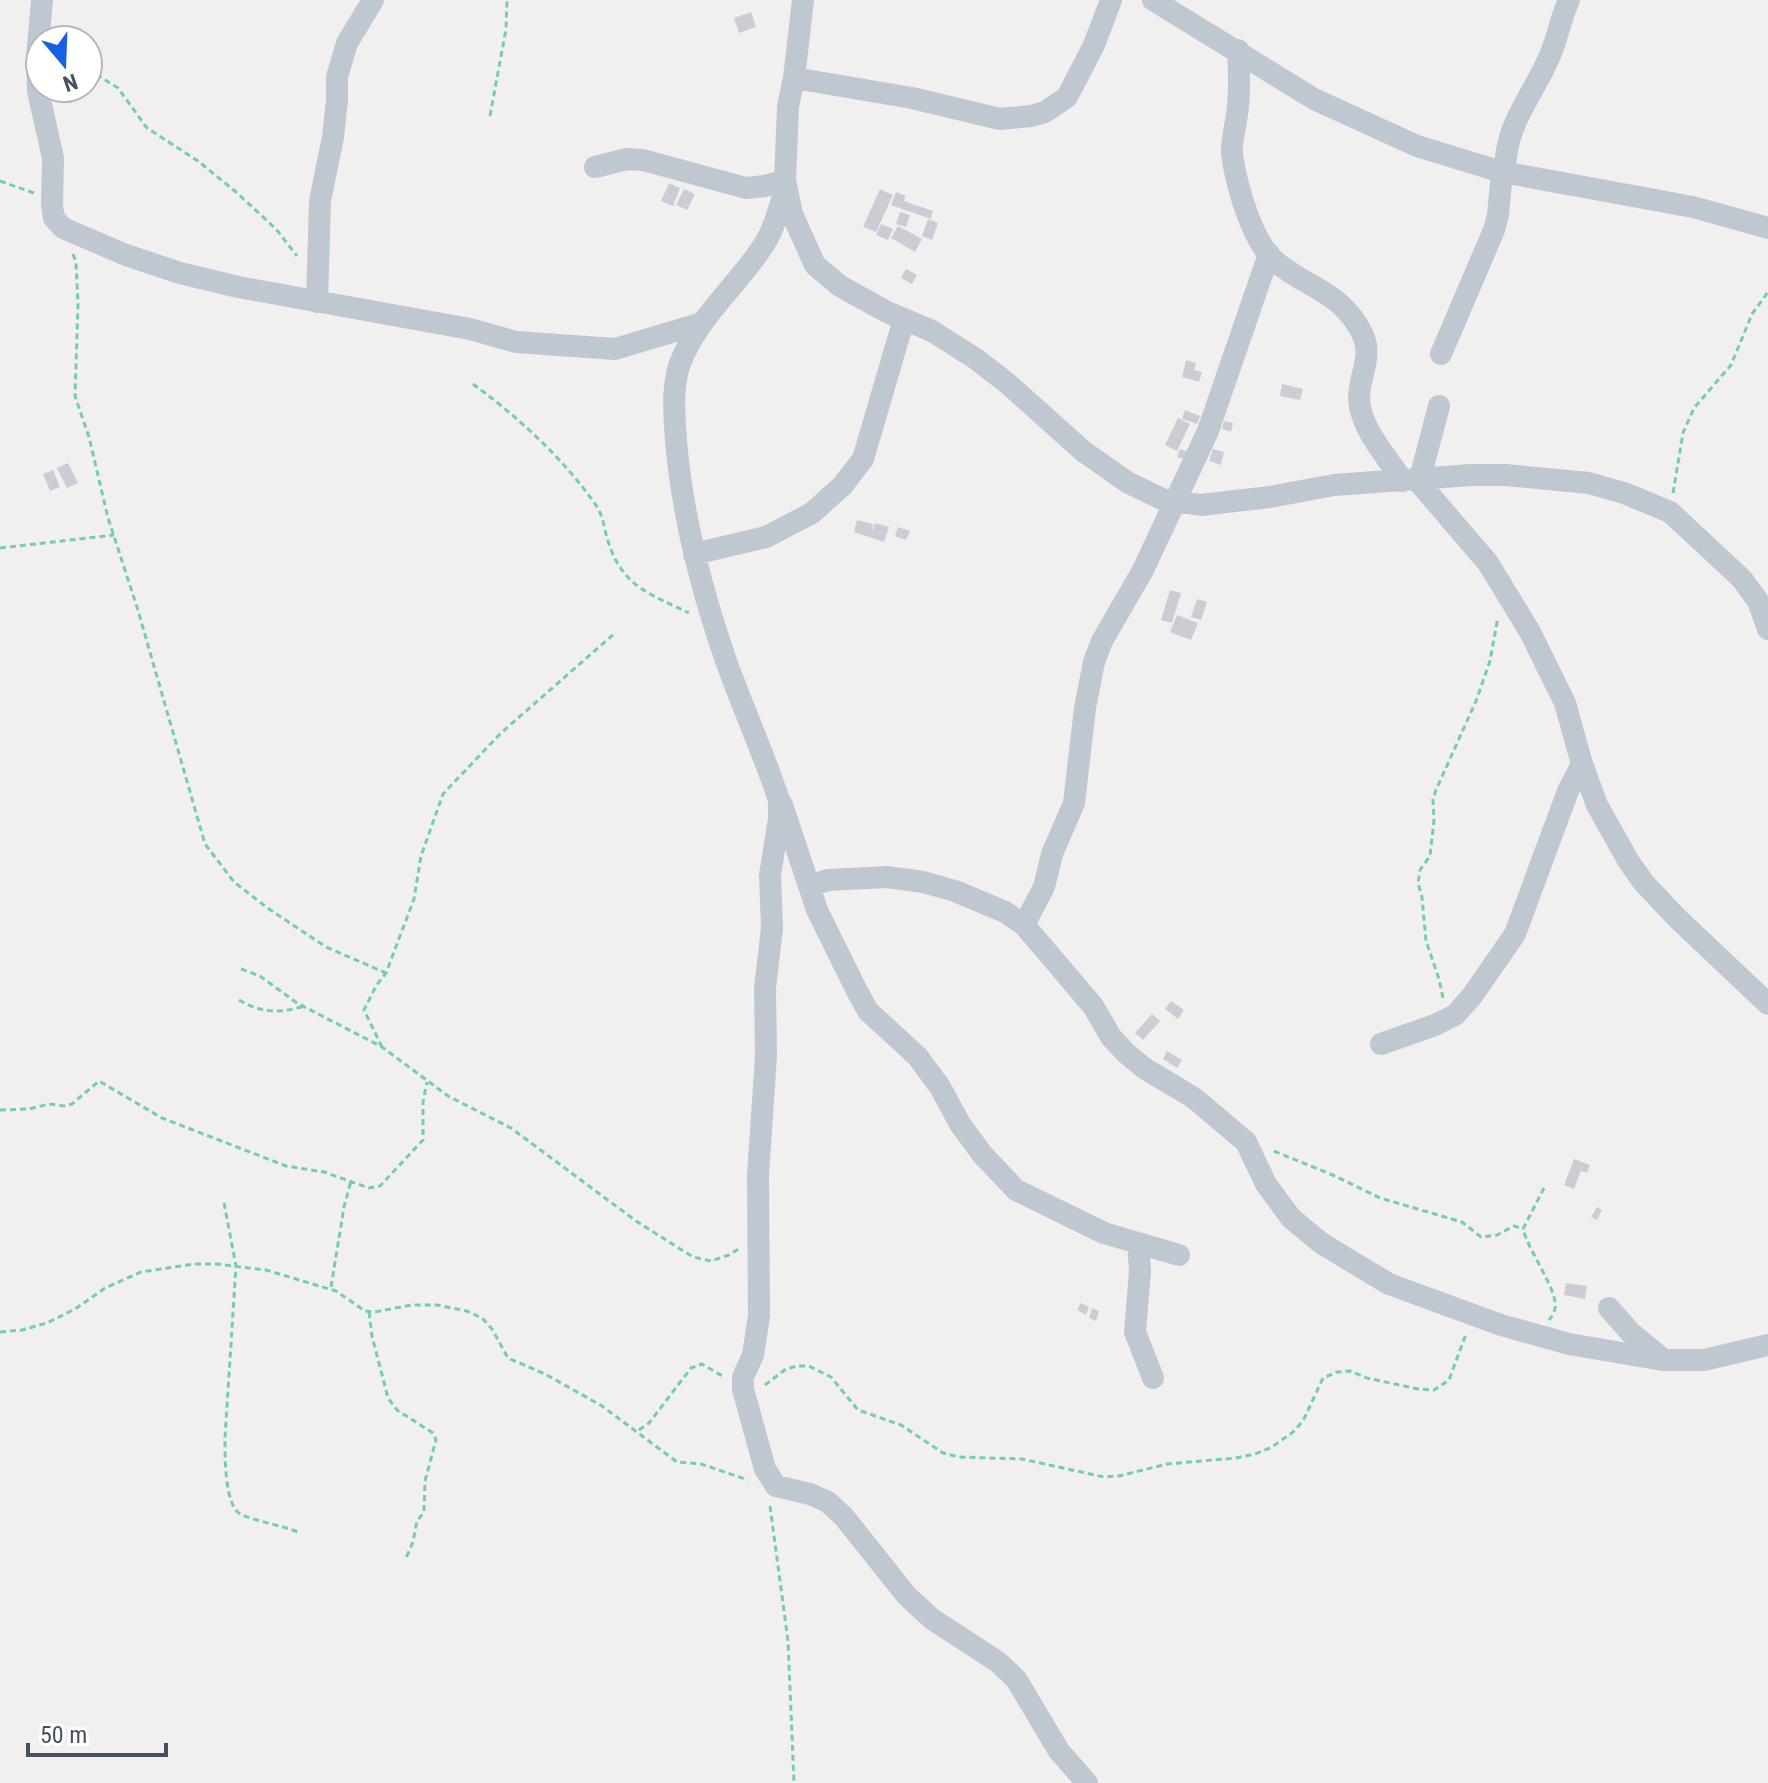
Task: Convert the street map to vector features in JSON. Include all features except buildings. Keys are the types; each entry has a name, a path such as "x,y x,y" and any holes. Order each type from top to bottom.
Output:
{"street":[{"path":"42,0 37,69 42,114 53,158 54,218 63,228 126,255 180,273 317,302 470,329 516,342 615,349 702,323"},
{"path":"803,0 788,106 786,183 792,214 815,265 840,286 932,331 976,359 1083,451 1127,482 1152,496 1201,505 1334,485 1413,479 1506,475 1589,483 1670,512 1742,579 1758,601 1768,629"},
{"path":"794,78 912,98 1000,119 1031,116 1045,112 1067,97 1094,45 1111,0"},
{"path":"1153,0 1314,99 1417,146 1503,172 1693,207 1768,228"},
{"path":"1441,354 1494,230 1512,125 1551,52 1569,0"},
{"path":"317,302 320,201 333,137 337,77 347,43 367,3"},
{"path":"1238,50 1239,97 1232,154 1249,217 1260,242 1273,260 1330,295 1352,318 1363,336 1368,353 1359,388 1360,406 1380,447 1488,563 1506,592 1530,632 1565,703 1582,764 1604,818 1629,862 1644,883 1707,948 1768,1004"},
{"path":"595,167 627,159 643,160 746,188 786,183"},
{"path":"786,183 767,240 702,323 682,357 676,375 674,419 678,464 694,554 716,630 788,819 809,886 834,949 868,1011 918,1057 982,1154 1016,1190 1104,1233 1179,1255"},
{"path":"1024,925 1044,887 1052,854 1074,803 1085,708 1098,651 1176,501 1208,431 1269,254"},
{"path":"694,554 766,537 812,513 842,486 863,459 904,319"},
{"path":"1413,479 1439,406"},
{"path":"1381,1044 1455,1015 1472,996 1515,934 1568,791 1582,764"},
{"path":"779,800 770,875 772,928 765,1002 764,1102 758,1175 759,1316 753,1355 743,1383 769,1482 828,1502 844,1517 907,1596 932,1619 998,1662 1016,1679 1059,1751 1087,1783"},
{"path":"809,886 849,878 887,877 923,882 979,899 1024,925 1093,1006 1111,1037 1126,1053 1144,1068 1194,1098 1246,1142 1266,1184 1282,1208 1301,1228 1331,1250 1389,1284 1473,1316 1569,1344 1663,1360 1704,1360 1768,1345"},
{"path":"1138,1243 1140,1271 1135,1332 1153,1378"},
{"path":"1609,1308 1630,1332 1663,1360"}],"path":[{"path":"490,116 506,29 507,0"},
{"path":"104,79 118,88 147,128 198,161 236,192 276,229 300,259"},
{"path":"0,181 52,201"},
{"path":"63,228 76,262 75,396 205,844 234,882 269,909 326,947 386,973"},
{"path":"1670,512 1686,425 1694,408 1731,365 1752,314 1768,292"},
{"path":"473,384 517,418 598,506 613,559 622,575 649,594 716,630"},
{"path":"0,548 114,535"},
{"path":"1441,1022 1443,1000 1426,941 1418,877 1430,856 1436,790 1476,701 1490,661 1506,592"},
{"path":"382,1047 364,1010 386,973 414,899 421,856 443,794 501,733 615,633"},
{"path":"241,969 260,976 304,1006 382,1047 448,1096 511,1128 636,1221 693,1257 711,1261 729,1255 760,1229"},
{"path":"239,1000 266,1012 290,1011 304,1006"},
{"path":"0,1110 72,1104 99,1081 162,1118 286,1166 324,1172 369,1188 380,1186 423,1140 423,1102 427,1082"},
{"path":"1266,1146 1380,1198 1462,1222 1481,1237 1497,1235 1514,1226 1523,1229 1556,1305 1554,1314 1537,1334"},
{"path":"331,1289 351,1181"},
{"path":"1523,1229 1544,1188"},
{"path":"224,1203 236,1266 225,1437 225,1464 232,1505 239,1514 298,1532"},
{"path":"0,1332 47,1323 75,1309 105,1288 141,1272 194,1264 266,1270 331,1289 369,1312 412,1305 437,1305 467,1311 482,1318 508,1358 571,1388 638,1430 677,1462 708,1466 769,1482 788,1641 794,1783"},
{"path":"369,1312 388,1398 397,1410 433,1433 436,1440 425,1481 424,1512 417,1521 405,1560"},
{"path":"638,1430 649,1423 697,1364 706,1366 718,1376 761,1387 786,1369 809,1366 831,1377 858,1410 901,1425 943,1453 970,1458 1022,1459 1091,1476 1119,1476 1167,1464 1255,1454 1272,1447 1303,1421 1323,1378 1337,1372 1350,1371 1367,1378 1418,1389 1440,1387 1449,1380 1473,1316"}]}
